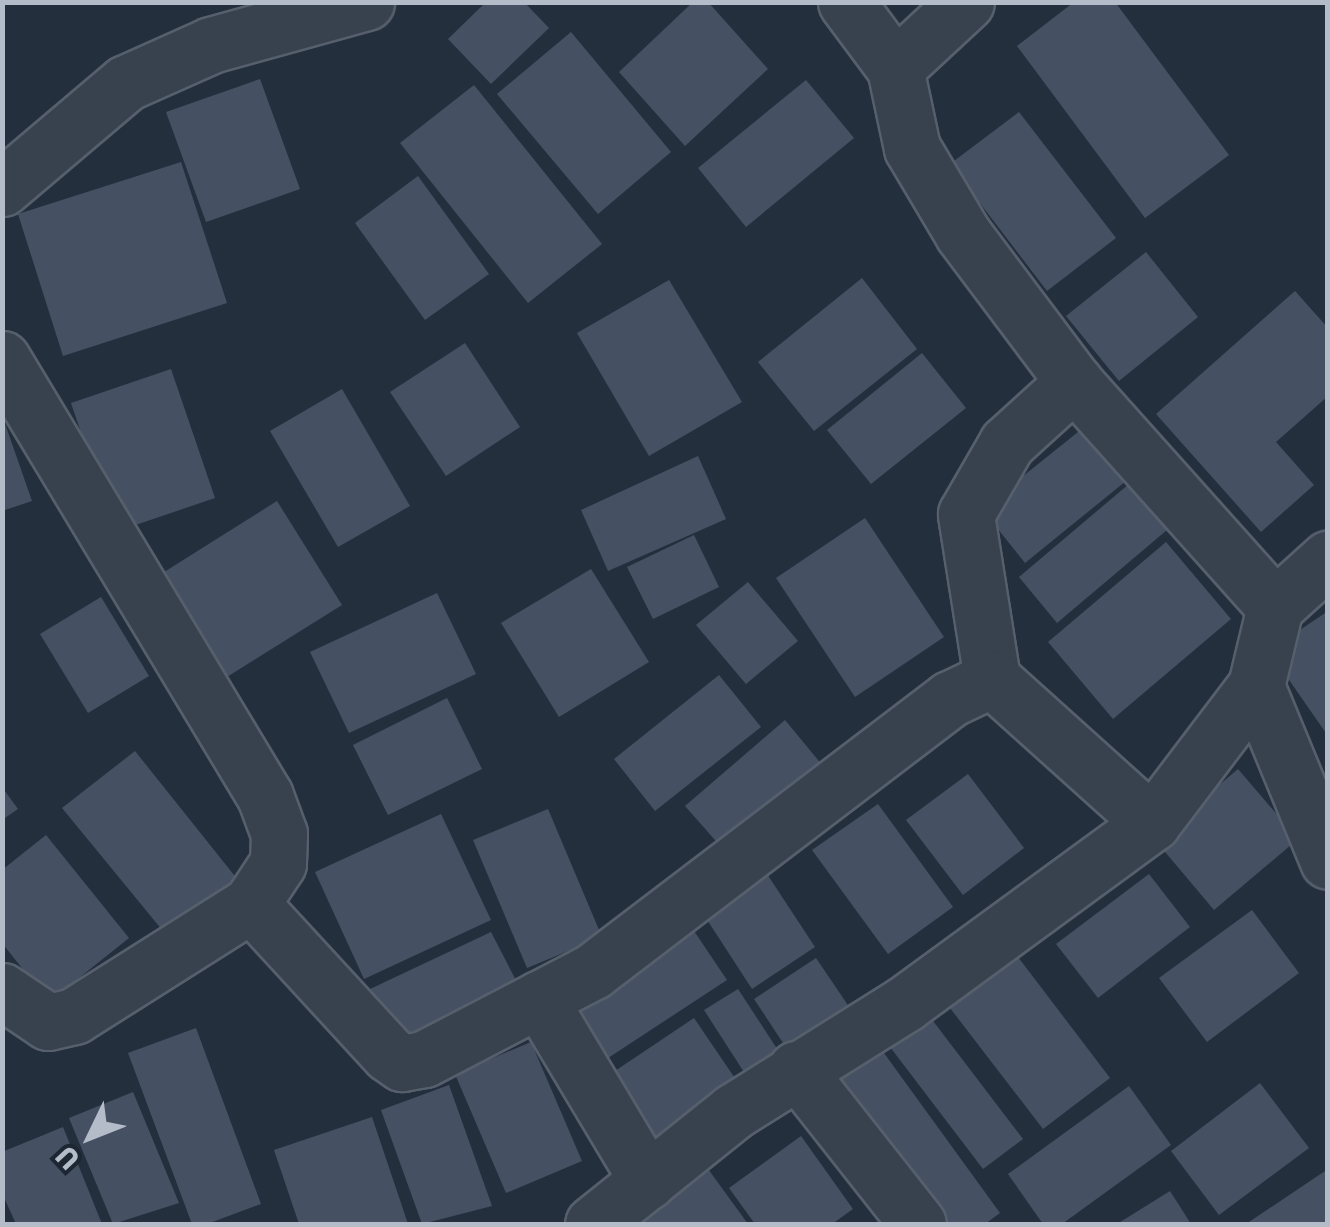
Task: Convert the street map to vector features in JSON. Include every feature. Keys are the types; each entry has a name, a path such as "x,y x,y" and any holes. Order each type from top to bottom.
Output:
{"street":[{"path":"2,188 126,83 211,44 298,11 366,2"},
{"path":"846,2 895,68 912,148 963,234 1074,382 1275,607"},
{"path":"895,68 966,2"},
{"path":"2,359 265,796 280,834 278,864 252,904 74,1016 48,1022 2,991"},
{"path":"1074,382 1006,442 966,514 992,678 1152,823"},
{"path":"593,1224 796,1069 906,1003 1152,823 1256,686 1275,607 1328,560"},
{"path":"252,904 402,1063 424,1059 593,971 950,699 992,678"},
{"path":"1256,686 1328,861"},
{"path":"539,999 648,1182"},
{"path":"796,1069 918,1224"}],"building":[{"path":"486,2 524,2 549,28 491,84 448,39"},
{"path":"693,2 708,2 768,69 685,146 619,72"},
{"path":"1074,2 1115,2 1229,155 1145,218 1017,46"},
{"path":"571,32 671,152 598,214 497,94"},
{"path":"260,79 300,189 206,222 166,112"},
{"path":"806,80 854,138 746,227 698,168"},
{"path":"474,85 602,244 528,303 400,143"},
{"path":"1019,112 1116,238 1047,291 950,164"},
{"path":"181,162 227,303 63,356 18,214"},
{"path":"418,176 489,274 425,320 355,223"},
{"path":"1146,252 1198,317 1119,381 1066,316"},
{"path":"862,278 917,349 814,431 758,362"},
{"path":"669,280 742,402 649,456 577,333"},
{"path":"1295,291 1328,328 1328,396 1276,442 1314,485 1261,532 1156,414"},
{"path":"465,343 520,427 446,476 390,392"},
{"path":"922,353 966,408 871,484 827,430"},
{"path":"171,369 215,498 115,532 71,403"},
{"path":"342,389 410,506 338,547 270,431"},
{"path":"2,415 32,501 2,511"},
{"path":"1083,428 1126,481 1025,563 982,509"},
{"path":"698,456 726,519 608,571 581,510"},
{"path":"1142,473 1180,519 1057,623 1019,577"},
{"path":"277,501 342,605 211,687 145,584"},
{"path":"865,518 944,637 855,697 776,578"},
{"path":"694,535 719,587 653,619 627,567"},
{"path":"1166,542 1231,619 1113,719 1048,642"},
{"path":"591,569 649,662 559,717 501,623"},
{"path":"748,582 798,641 746,684 696,625"},
{"path":"437,593 476,674 349,733 310,652"},
{"path":"101,597 149,676 88,713 40,634"},
{"path":"1328,611 1328,736 1269,651"},
{"path":"719,675 761,727 655,811 614,759"},
{"path":"447,698 482,769 388,815 353,745"},
{"path":"785,720 828,772 729,856 685,806"},
{"path":"135,751 242,885 172,942 62,808"},
{"path":"1238,769 1298,839 1214,910 1155,840"},
{"path":"968,774 1024,848 963,895 906,820"},
{"path":"2,787 18,809 2,820"},
{"path":"878,804 953,907 888,954 812,850"},
{"path":"548,809 602,937 527,968 473,840"},
{"path":"441,814 491,920 364,979 315,872"},
{"path":"46,835 129,938 49,1002 2,943 2,870"},
{"path":"767,874 815,947 752,989 704,915"},
{"path":"1149,874 1190,927 1098,998 1056,944"},
{"path":"1252,910 1299,973 1207,1042 1159,978"},
{"path":"688,922 727,980 605,1060 566,1003"},
{"path":"491,932 523,994 398,1054 368,990"},
{"path":"1018,957 1110,1078 1043,1129 950,1008"},
{"path":"816,958 860,1023 797,1064 754,999"},
{"path":"738,989 785,1061 751,1083 704,1010"},
{"path":"927,1013 1023,1139 983,1169 887,1043"},
{"path":"694,1018 745,1093 659,1149 609,1075"},
{"path":"196,1028 261,1204 207,1224 192,1224 128,1053"},
{"path":"531,1042 582,1161 506,1193 455,1074"},
{"path":"876,1042 1000,1213 985,1224 926,1224 821,1081"},
{"path":"1260,1083 1309,1148 1219,1215 1171,1151"},
{"path":"449,1085 492,1206 422,1224 381,1110"},
{"path":"1129,1086 1171,1145 1062,1224 1043,1224 1008,1174"},
{"path":"133,1092 179,1203 113,1224 69,1118"},
{"path":"372,1117 408,1224 299,1224 274,1150"},
{"path":"63,1127 102,1224 16,1224 2,1193 2,1152"},
{"path":"801,1136 853,1209 832,1224 755,1224 729,1188"},
{"path":"703,1162 748,1224 617,1224"},
{"path":"1328,1169 1328,1224 1246,1224"},
{"path":"1170,1191 1191,1224 1117,1224"}]}
